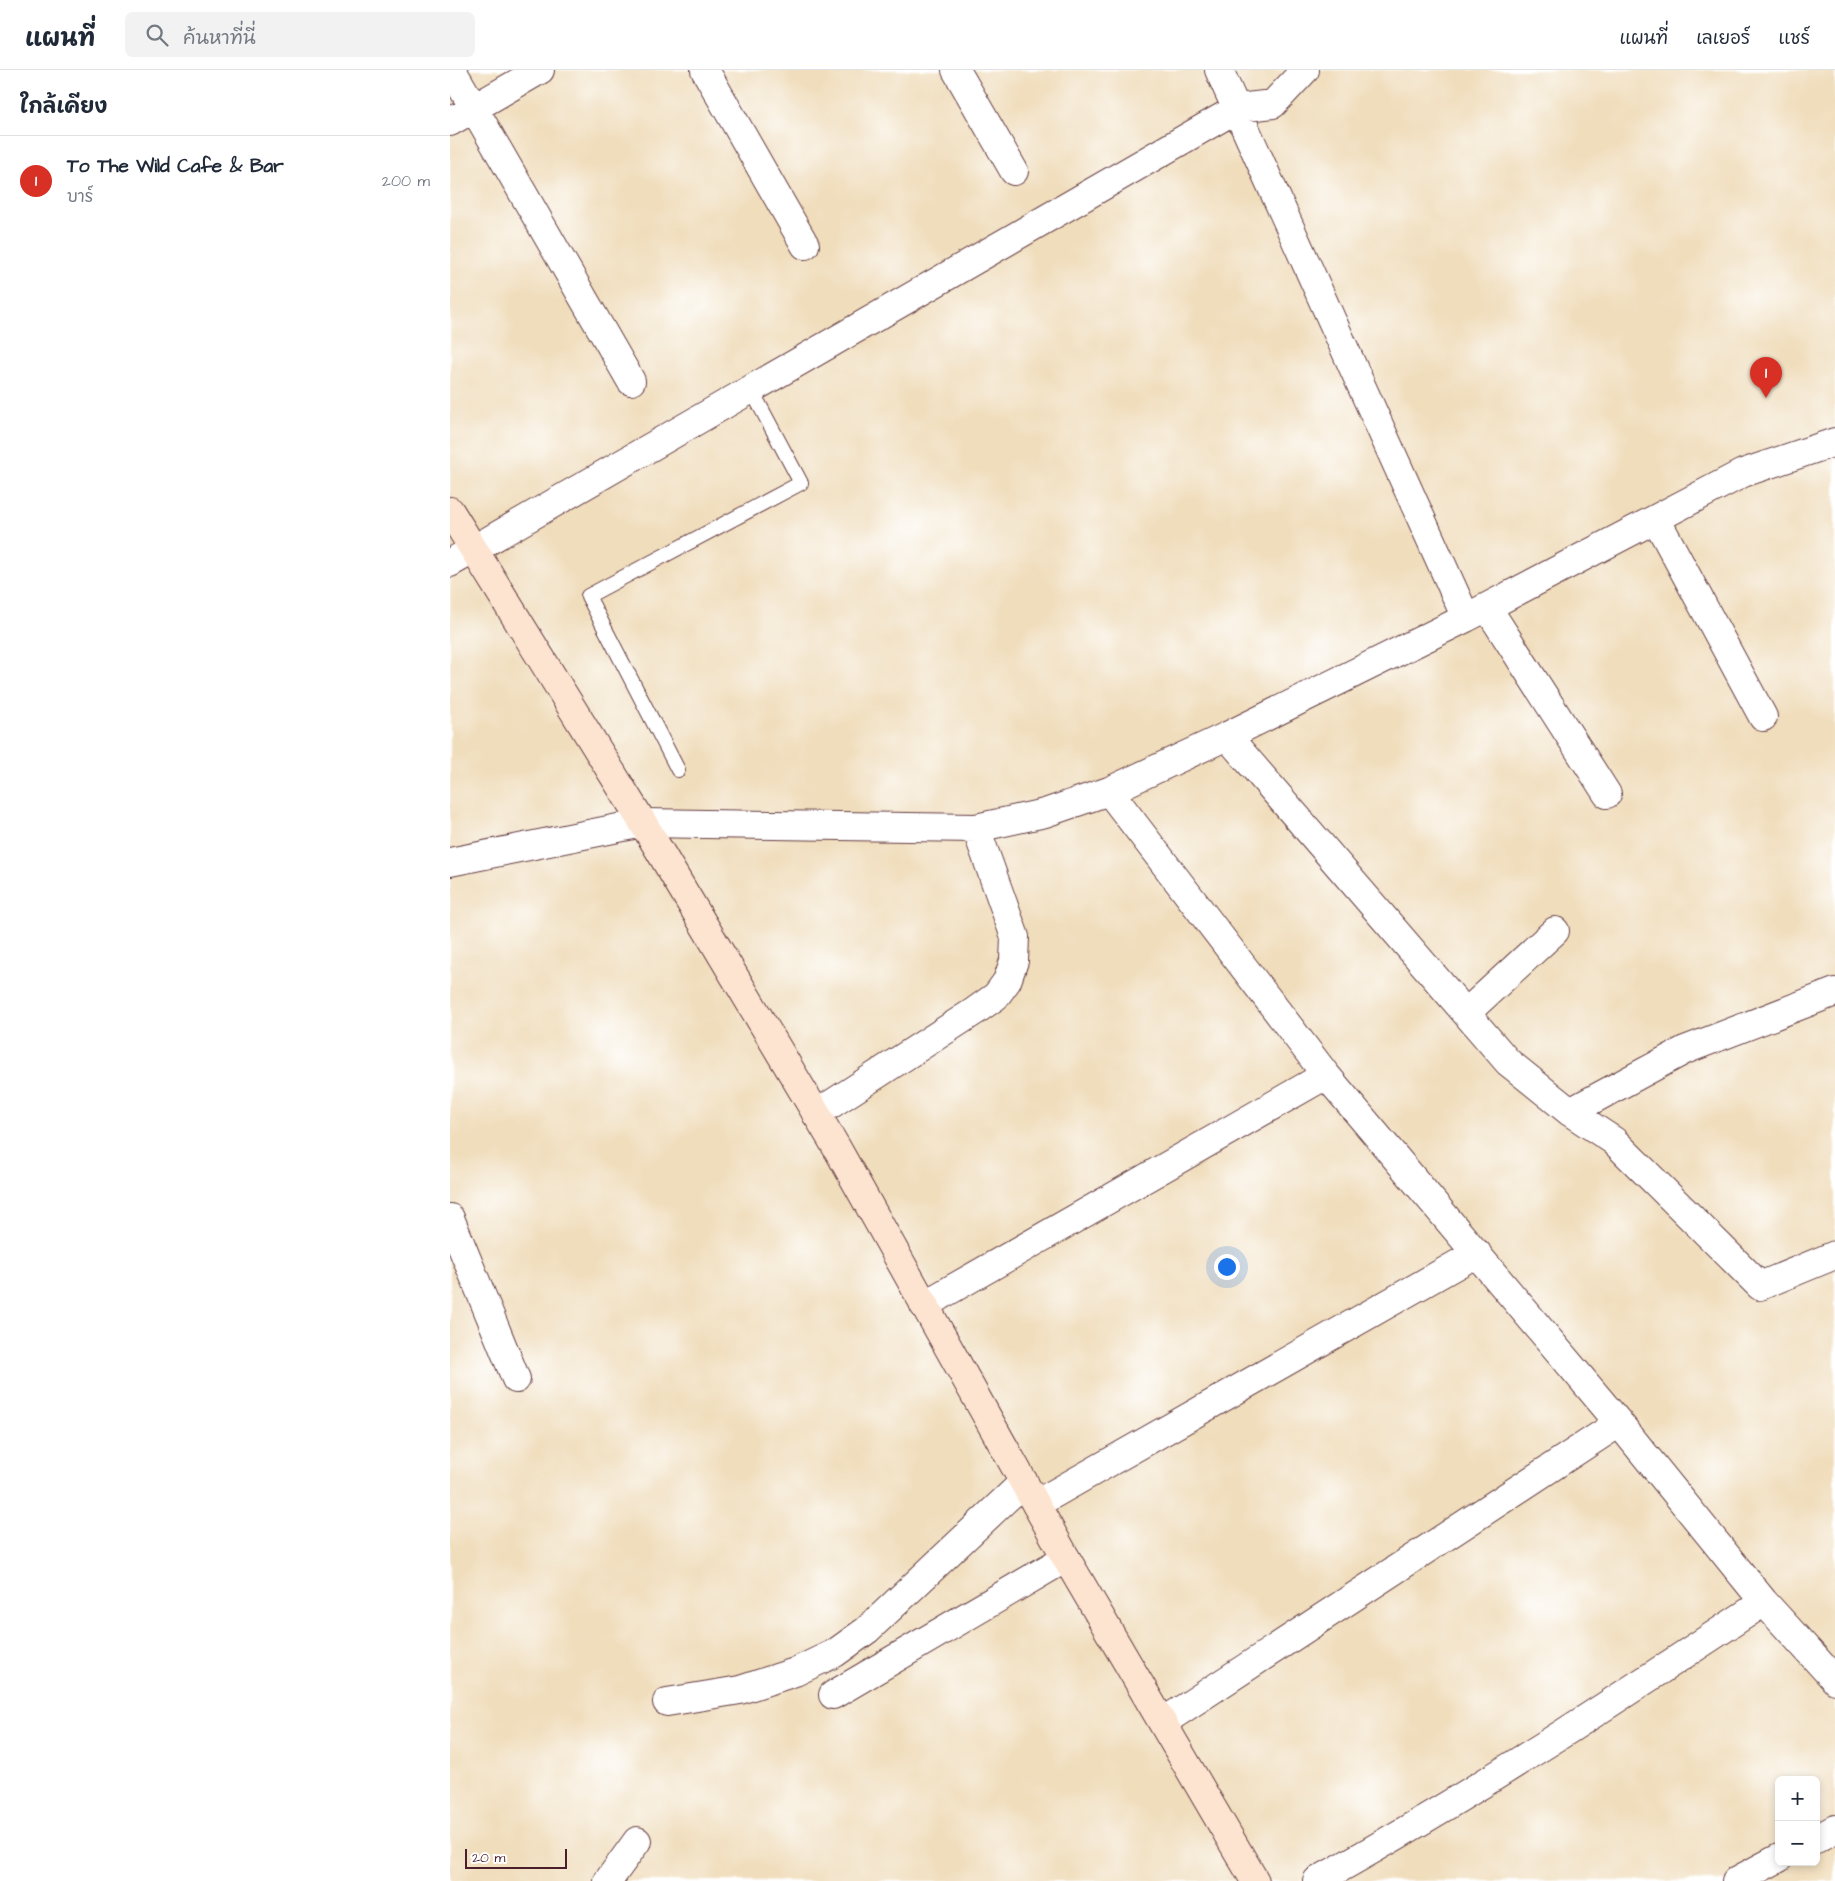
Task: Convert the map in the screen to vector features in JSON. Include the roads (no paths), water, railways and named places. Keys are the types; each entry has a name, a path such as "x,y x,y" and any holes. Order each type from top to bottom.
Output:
{"street":[{"path":"452,70 631,381"},
{"path":"450,122 540,70"},
{"path":"705,70 805,245"},
{"path":"956,70 1014,171"},
{"path":"1219,70 1477,613 1606,794"},
{"path":"450,563 1238,108 1273,104 1305,70"},
{"path":"450,862 643,823 976,828 1045,813 1109,791 1228,736 1477,613 1743,473 1835,442"},
{"path":"450,511 643,823 816,1114 1066,1558 1255,1881"},
{"path":"1656,519 1762,718"},
{"path":"1228,736 1508,1062 1570,1112 1614,1141 1760,1286 1835,1256"},
{"path":"1109,791 1326,1075 1618,1423 1764,1602 1835,1680"},
{"path":"816,1114 996,996 1007,981 1014,961 1014,937 976,828"},
{"path":"1466,1013 1555,931"},
{"path":"1570,1112 1685,1050 1835,992"},
{"path":"924,1305 1326,1075"},
{"path":"450,1218 516,1379"},
{"path":"668,1702 740,1690 795,1672 835,1653 867,1630 1030,1493 1477,1254"},
{"path":"1163,1722 1618,1423"},
{"path":"833,1695 1066,1558"},
{"path":"1317,1881 1382,1845 1562,1735 1764,1602"},
{"path":"1820,1837 1835,1829"},
{"path":"608,1881 637,1841"},
{"path":"1736,1881 1775,1860"}],"lane":[{"path":"678,770 588,596 801,483 751,389"}],"place":[{"name":"To The Wild Cafe & Bar","path":"1766,398"}]}
